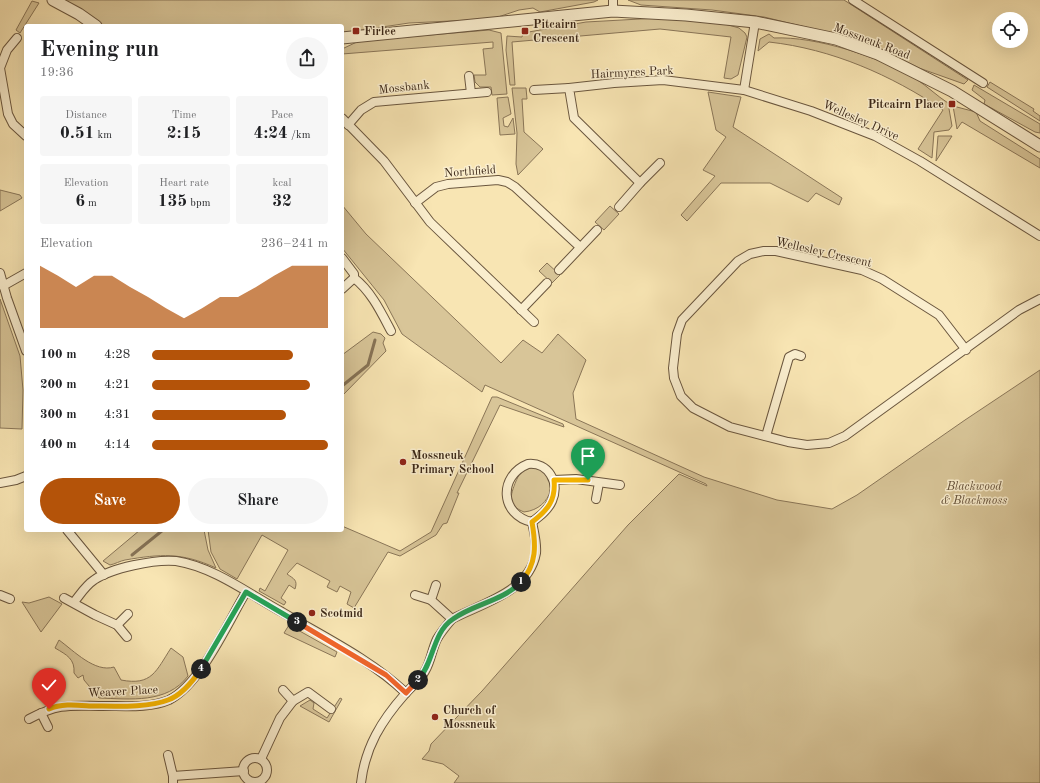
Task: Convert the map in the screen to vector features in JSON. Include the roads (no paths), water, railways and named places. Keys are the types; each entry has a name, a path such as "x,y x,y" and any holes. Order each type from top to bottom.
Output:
{"street":[{"path":"53,0 75,11 93,24"},
{"path":"853,0 982,83"},
{"name":"Mossneuk Road","path":"344,38 613,6 755,22 836,39 878,54 952,91 1040,146"},
{"path":"744,90 755,22"},
{"path":"17,38 7,50 0,68 8,114 13,124 24,134"},
{"path":"469,76 471,93"},
{"name":"Hairmyres Park","path":"534,90 664,80 744,90"},
{"path":"569,88 574,118 640,183"},
{"name":"Wellesley Drive","path":"744,90 811,111 875,136 920,161 1040,236"},
{"name":"Mossbank","path":"345,122 374,102 488,92"},
{"path":"345,122 384,161 430,222 534,322"},
{"path":"619,207 660,163"},
{"name":"Northfield","path":"415,203 436,187 448,184 498,180 507,182 515,186 580,247"},
{"path":"559,270 597,230"},
{"name":"Wellesley Crescent","path":"966,350 939,315 882,279 862,270 792,254 764,251 750,254 738,261 682,320 677,334 674,378 681,396 693,408 730,427 807,445 829,443 845,436 966,350 1019,310 1040,299"},
{"path":"344,261 354,274 354,278 360,283 377,305 391,331"},
{"path":"0,273 3,286 24,345"},
{"path":"3,286 24,274"},
{"path":"344,287 354,278"},
{"path":"521,310 547,283"},
{"path":"766,436 789,357 795,354 801,356"},
{"path":"535,464 542,466 549,472 554,480 553,500 546,511 532,522 518,516 510,508 507,501 507,491 510,481 520,467 535,464"},
{"path":"0,483 24,477"},
{"path":"554,480 576,479 620,485"},
{"path":"596,499 599,483"},
{"path":"361,783 363,767 368,749 379,726 426,670 437,640 452,619 512,590 526,576 536,552 532,522"},
{"path":"71,532 104,575"},
{"path":"74,602 94,580 122,568 143,564 175,561 198,567 246,592 386,675 406,693"},
{"path":"431,600 436,585"},
{"name":"Weaver Place","path":"29,719 57,706 128,705 168,700 181,692 194,678 246,592"},
{"path":"0,595 10,599"},
{"path":"415,595 431,600 452,619"},
{"path":"64,598 117,625 127,637"},
{"path":"117,625 128,614"},
{"path":"283,690 293,701"},
{"path":"261,759 280,718 293,701 308,692 331,709"},
{"path":"41,713 48,727"},
{"path":"168,755 173,780 244,771"},
{"path":"251,759 261,759 267,770 266,781 249,780 244,771 246,762 251,759"}],"waterway":[{"path":"344,384 368,365 375,340"},
{"path":"132,555 161,532"}],"place":[{"name":"Firlee","path":"356,31"},
{"name":"Pitcairn Crescent","path":"525,31"},
{"name":"Pitcairn Place","path":"952,104"},
{"name":"Mossneuk Primary School","path":"403,462"},
{"name":"Scotmid","path":"312,613"},
{"name":"Church of Mossneuk","path":"435,717"}],"park label":[{"name":"Blackwood & Blackmoss","path":"974,493"}]}
